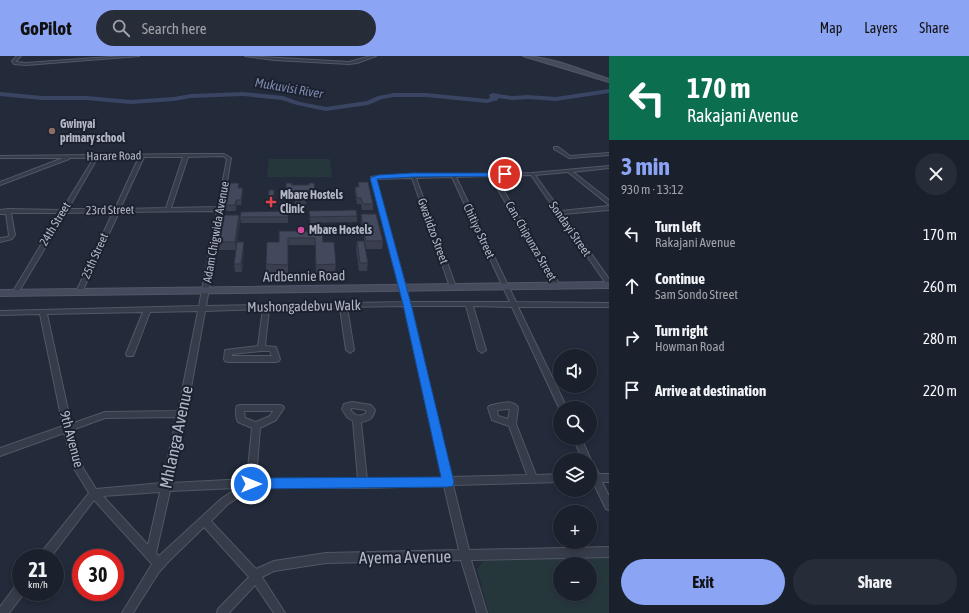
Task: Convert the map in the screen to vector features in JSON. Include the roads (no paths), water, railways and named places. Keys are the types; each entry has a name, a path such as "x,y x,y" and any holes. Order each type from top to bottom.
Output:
{"main road":[{"path":"525,56 557,64 609,81"},
{"name":"Ardbennie Road","path":"0,293 558,287 609,285"}],"street":[{"path":"19,56 14,61 15,63 26,64 136,56"},
{"path":"247,56 349,63 374,56"},
{"path":"556,148 569,157 609,154"},
{"path":"168,209 186,155"},
{"path":"0,184 71,156"},
{"name":"24th Street","path":"15,293 97,156"},
{"name":"25th Street","path":"79,292 142,156"},
{"name":"Harare Road","path":"0,157 228,156"},
{"name":"Adam Chigwida Avenue","path":"202,308 229,158 228,156"},
{"path":"482,613 465,556 407,304 373,178 413,175 532,174 608,168"},
{"path":"569,171 609,204"},
{"name":"Sondayi Street","path":"532,174 609,285"},
{"name":"Gwatidzo Street","path":"413,175 453,287"},
{"name":"Chitiyo Street","path":"453,175 560,401"},
{"name":"Can. Chipunza Street","path":"492,175 558,287"},
{"path":"559,213 609,208"},
{"name":"23rd Street","path":"0,212 220,209"},
{"path":"0,240 10,238 12,235 8,212"},
{"name":"Mushongadebvu Walk","path":"0,313 407,304 609,305"},
{"path":"469,304 482,350"},
{"path":"343,306 350,350"},
{"name":"Mhlanga Avenue","path":"151,555 202,308"},
{"path":"261,348 266,308"},
{"path":"130,354 147,310"},
{"name":"9th Avenue","path":"43,312 67,429 79,470 94,492 151,555"},
{"path":"261,348 273,349 276,359 228,359 228,352 261,348"},
{"path":"0,452 109,414 181,414"},
{"path":"357,418 363,484"},
{"path":"512,424 533,478"},
{"path":"251,484 256,426"},
{"path":"51,549 94,492 165,487 251,484 363,484 553,478"},
{"path":"597,478 609,478"},
{"path":"127,613 159,564 224,502 251,484"},
{"path":"597,485 609,506"},
{"path":"204,520 255,576 280,613"},
{"name":"Ayema Avenue","path":"222,613 255,576 260,572 274,566 326,558 609,552"},
{"path":"151,555 159,564"},
{"path":"2,613 12,600"}],"waterway":[{"name":"Mukuvisi River","path":"0,94 42,98 86,98 131,102 174,99 191,96 243,94 283,98 299,104 326,109 368,103 380,98 394,95 426,95 487,101 496,99 492,97 492,95 512,98 528,97 556,99 609,91"}],"place":[{"name":"Gwinyai primary school","path":"52,131"},
{"name":"Mbare Hostels Clinic","path":"271,202"},
{"name":"Mbare Hostels","path":"301,230"}]}
